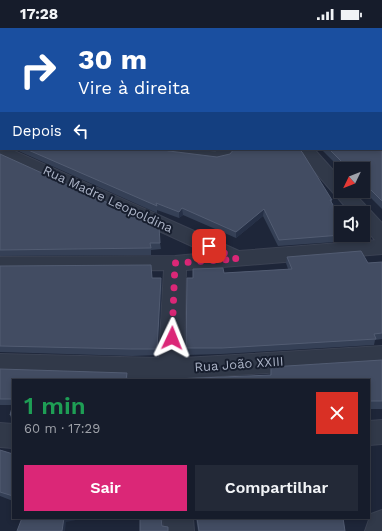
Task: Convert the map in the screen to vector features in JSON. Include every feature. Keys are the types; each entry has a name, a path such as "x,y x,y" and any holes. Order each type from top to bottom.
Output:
{"street":[{"path":"169,151 217,157 223,155 224,150"},
{"path":"305,150 334,182"},
{"name":"Rua Madre Leopoldina","path":"0,151 237,259"},
{"path":"348,198 355,206"},
{"path":"370,222 382,235"},
{"path":"0,264 175,263 382,247"},
{"path":"171,374 175,263"},
{"name":"Rua João XXIII","path":"0,364 171,374 382,356"},
{"path":"370,433 382,432"},
{"path":"0,435 12,436"},
{"path":"178,519 179,531"},
{"path":"380,531 382,525"}],"building":[{"path":"28,150 165,150 217,157 230,154 233,150 300,150 332,200 330,200 334,207 334,236 279,240 264,209 236,232 182,208 179,212 156,203 157,206"},
{"path":"330,150 382,150 382,201 370,189 370,162 342,162"},
{"path":"0,154 159,226 160,243 150,243 151,248 0,250"},
{"path":"361,251 368,263 382,262 382,333 374,334 376,339 222,348 186,348 187,278 193,278 193,269 223,268 224,273 292,269 287,257"},
{"path":"151,265 152,278 161,278 157,349 0,346 0,266"},
{"path":"382,360 382,401 370,401 370,379 175,379 271,375 271,367"},
{"path":"0,369 127,373 126,379 12,379 12,399 0,399"},
{"path":"0,450 12,454 12,496 0,492"},
{"path":"22,519 64,519 62,531 17,531"},
{"path":"140,519 161,519 162,526 168,527 168,531 140,531"},
{"path":"197,519 343,519 345,531 199,531"}],"route":[{"path":"172,338 175,263 237,259 209,246"}]}
